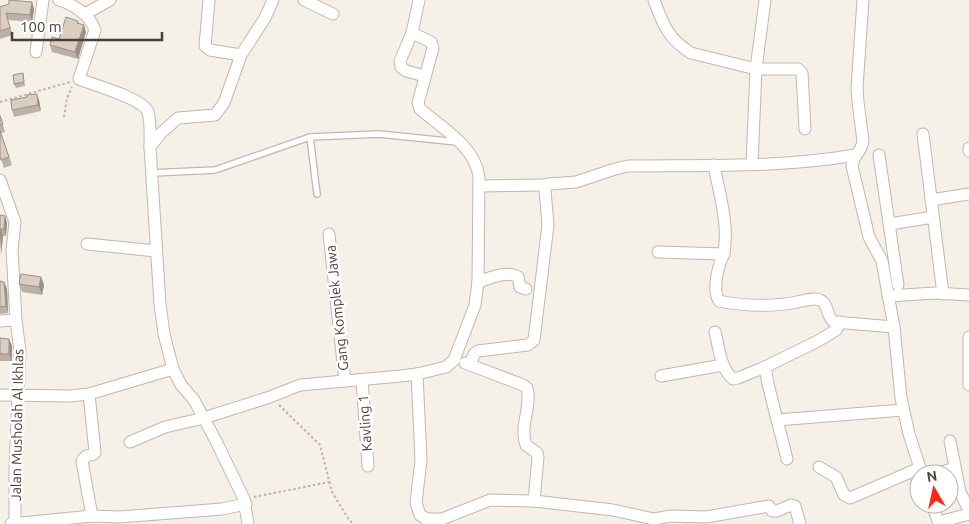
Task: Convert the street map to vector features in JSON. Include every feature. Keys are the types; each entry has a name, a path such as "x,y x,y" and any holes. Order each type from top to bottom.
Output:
{"street":[{"path":"36,52 43,0"},
{"path":"85,14 110,0"},
{"path":"210,0 205,46 210,50 241,55"},
{"path":"150,147 161,133 178,118 215,115 224,103 241,55 265,18 273,0"},
{"path":"304,0 333,14"},
{"path":"419,0 412,33 400,61 401,67 406,71 425,76"},
{"path":"654,0 667,31 682,48 691,53 756,69 798,69 802,73 805,129"},
{"path":"752,164 756,69 765,0"},
{"path":"863,0 857,88 863,141 862,146 852,159 852,166 859,201 872,244 882,261 894,326 903,410 919,464"},
{"path":"64,1 85,14 93,25 94,34 79,80 132,99 146,108 148,113 156,251 164,334 173,369 181,385 194,400 204,418 245,501 248,524"},
{"path":"412,33 431,42 433,48 419,96 420,110 460,142 478,168 478,282 474,312 454,360 523,384 527,388 528,400 523,430 526,445 537,453 538,457 534,501"},
{"path":"923,134 943,294"},
{"path":"479,186 546,185 576,182 628,166 780,164 825,161 855,155"},
{"path":"879,155 898,285"},
{"path":"714,164 725,230 724,254 717,276 717,297 719,300 760,304 821,300 829,319 834,322 894,326"},
{"name":"Jalan Musholah Al Ikhlas","path":"0,180 15,222 12,250 16,320 20,351 14,467 16,524"},
{"path":"470,365 474,354 478,351 528,344 534,340 548,225 546,185"},
{"path":"931,200 969,194"},
{"path":"890,224 933,216"},
{"name":"Gang Komplek Jawa","path":"329,234 346,381"},
{"path":"87,244 156,251"},
{"path":"658,252 724,254"},
{"path":"478,282 512,274 518,277 520,287 526,289"},
{"path":"888,296 969,295"},
{"path":"0,321 16,320"},
{"path":"715,332 723,365 733,379 765,368 818,341 836,330 840,322"},
{"path":"969,337 969,385"},
{"name":"Gang Komplek Jawa","path":"130,442 165,427 204,418 270,397 300,384 416,374 446,366 454,360"},
{"path":"661,376 723,365"},
{"path":"765,368 787,459"},
{"path":"0,395 90,394 173,369"},
{"path":"416,374 421,460 416,503 420,515 427,522 490,500 534,501 613,510 654,519 672,520 742,512 769,506 774,512 793,505 800,524"},
{"name":"Kavling 1","path":"362,380 368,466"},
{"path":"90,394 95,452 86,456 82,461 92,516"},
{"path":"777,420 903,410"},
{"path":"950,441 954,464"},
{"path":"819,467 836,476 844,495 850,498 909,476"},
{"path":"959,485 962,498 969,510"},
{"path":"10,524 92,516 119,517 222,509 245,501"},
{"path":"742,512 744,524"},
{"path":"939,523 969,514"}],"lane":[{"path":"152,173 215,170 310,137 378,134 460,142"},
{"path":"310,137 317,194"}],"path":[{"path":"0,102 79,80"},
{"path":"64,117 67,98 71,88 79,80"},
{"path":"270,397 320,444 332,492 349,520 354,524"},
{"path":"245,501 329,482"}],"building":[{"path":"9,0 32,2 30,15 6,13 10,28 0,31 0,7 9,4"},
{"path":"66,17 84,25 75,52 50,45 52,37 59,39"},
{"path":"23,73 24,82 14,84 13,75"},
{"path":"37,94 38,105 12,110 11,100"},
{"path":"0,131 9,157 1,160 0,156"},
{"path":"0,215 5,216 4,229 1,229 0,234"},
{"path":"21,274 41,277 39,287 19,284"},
{"path":"0,281 4,282 6,306 0,307"},
{"path":"0,338 9,339 9,354 0,354"}]}
